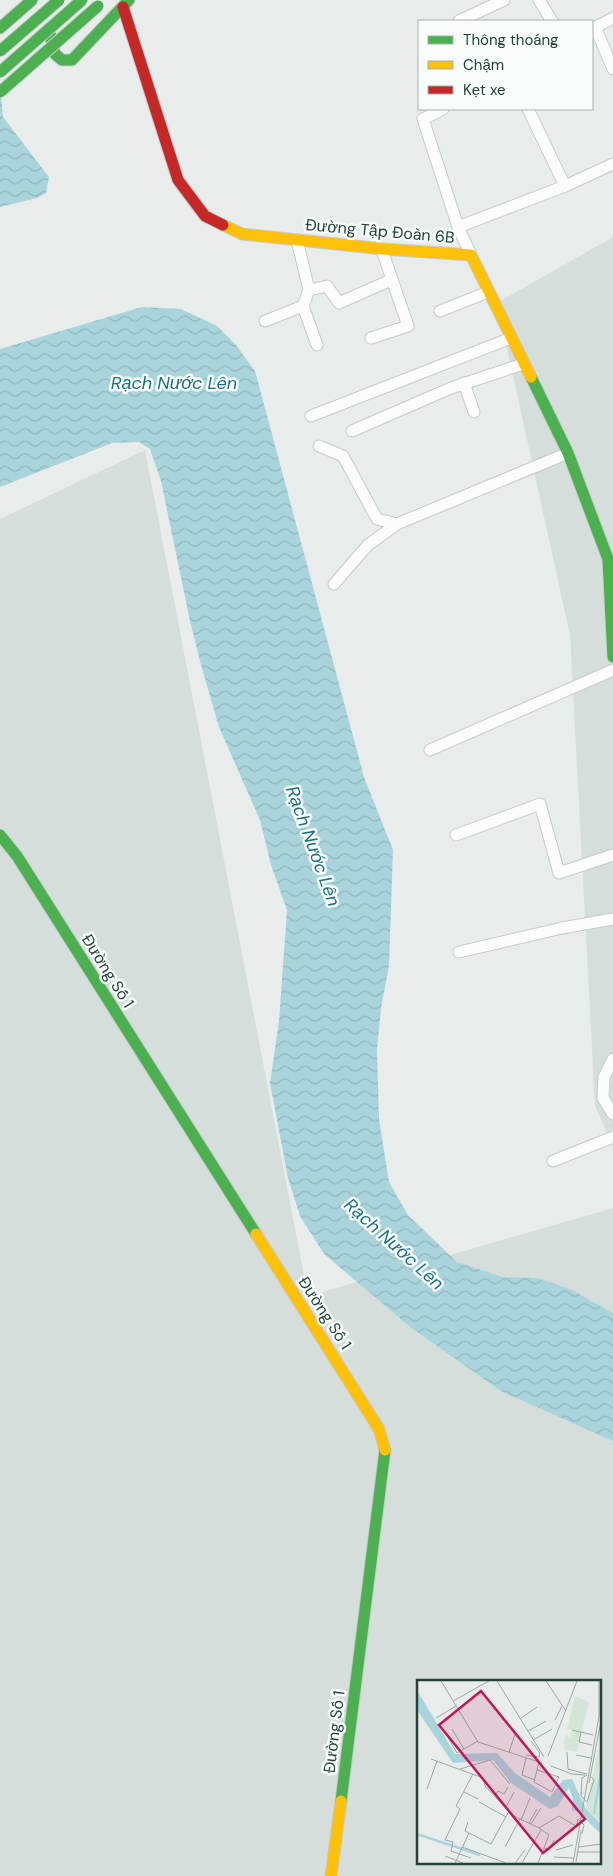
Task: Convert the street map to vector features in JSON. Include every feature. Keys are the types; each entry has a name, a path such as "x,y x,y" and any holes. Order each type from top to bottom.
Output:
{"main road":[{"path":"0,28 32,0"},
{"path":"48,0 52,47 55,54 65,61 76,57 126,3"},
{"path":"0,51 59,0"},
{"path":"0,72 82,0"},
{"path":"0,92 101,3"},
{"name":"Đường Tập Đoàn 6B","path":"126,3 178,180 205,216 242,234 383,249 471,254 568,454 608,559 613,657"},
{"name":"Đường Số 1","path":"0,835 17,856 379,1429 385,1450 383,1470 332,1876"}],"street":[{"path":"461,20 504,0"},
{"path":"540,0 551,20"},
{"path":"613,18 594,28 613,69"},
{"path":"441,110 423,119 458,227 471,254"},
{"path":"528,110 565,186"},
{"path":"458,227 565,186 613,164"},
{"path":"297,240 310,290 303,306 317,345"},
{"path":"371,338 408,326 391,280 383,249"},
{"path":"310,290 327,286 339,303 391,280"},
{"path":"440,311 488,292"},
{"path":"265,321 303,306"},
{"path":"311,416 511,338"},
{"path":"352,431 464,384 524,364"},
{"path":"464,384 474,412"},
{"path":"319,446 343,456 377,519 396,524"},
{"path":"334,584 368,545 396,524 568,454"},
{"path":"430,750 613,670"},
{"path":"456,835 540,804 559,873 613,855"},
{"path":"459,952 562,928 613,919"},
{"path":"613,1059 604,1077 603,1098 613,1114"},
{"path":"553,1161 613,1137"}],"shaded area":[{"path":"613,237 613,1146 595,1106 570,635 497,303"},
{"path":"145,450 308,1296 613,1208 613,1876 0,1876 0,519"}],"water":[{"path":"0,87 3,117 49,177 46,193 37,198 0,207"},
{"name":"Rạch Nước Lên","path":"142,307 181,309 217,326 236,345 255,371 364,777 393,850 389,966 381,1008 377,1050 379,1119 389,1182 408,1215 457,1262 503,1277 538,1278 572,1290 613,1313 613,1441 501,1391 410,1327 324,1254 300,1216 288,1178 270,1083 279,1021 287,910 271,865 260,820 219,727 190,621 161,481 150,449 139,442 112,443 0,487 0,349"}],"traffic: fast":[{"path":"0,28 32,0"},
{"path":"0,51 59,0"},
{"path":"0,72 82,0"},
{"path":"49,30 55,54 62,60 72,60 129,0"},
{"path":"0,92 98,6"},
{"path":"531,377 568,453 608,559 613,657"},
{"path":"0,835 17,856 256,1234"},
{"path":"341,1801 385,1450"}],"traffic: slow":[{"path":"223,225 242,234 383,249 471,255 531,377"},
{"path":"256,1234 379,1429 385,1450"},
{"path":"331,1876 341,1801"}],"traffic: jam":[{"path":"123,7 178,180 205,216 223,225"}]}
